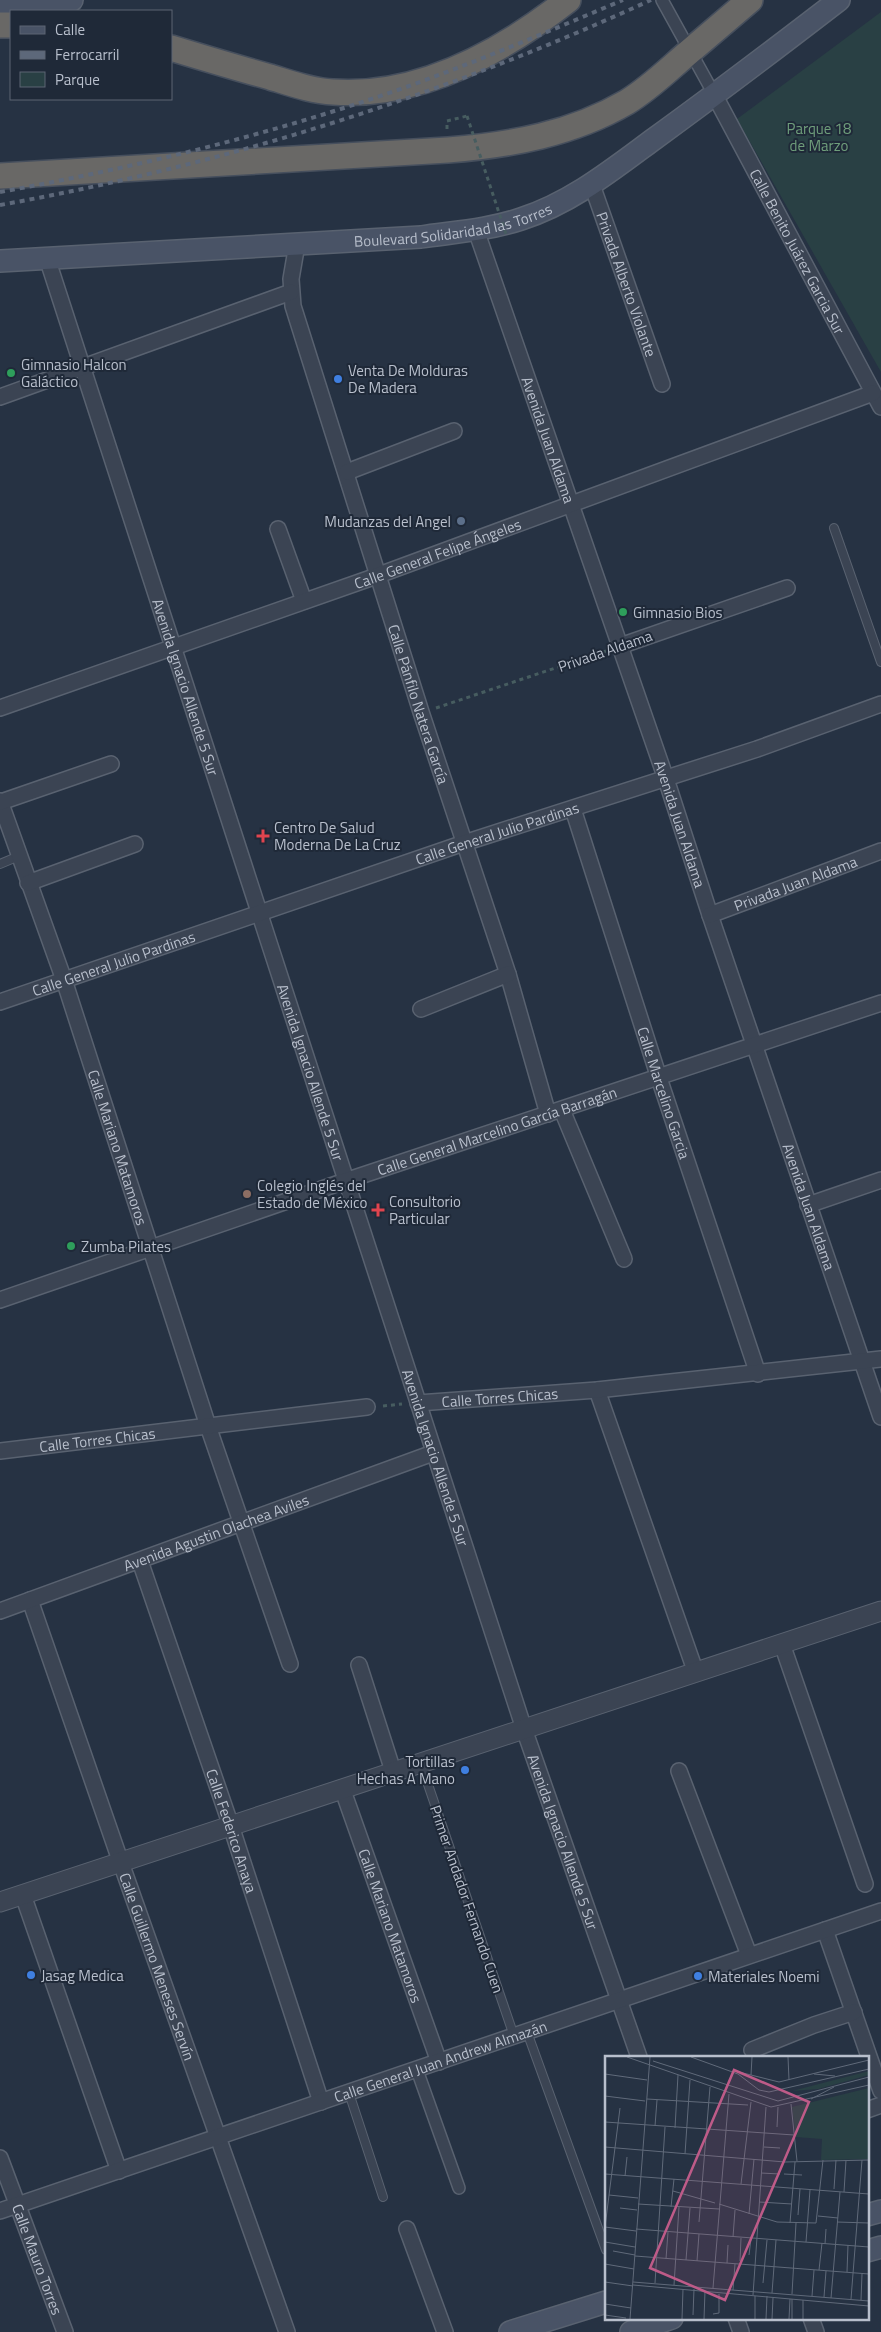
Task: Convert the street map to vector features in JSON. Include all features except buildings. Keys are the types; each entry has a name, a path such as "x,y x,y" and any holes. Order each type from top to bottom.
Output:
{"highway":[{"path":"172,48 304,87 331,92 362,92 402,86 471,63 534,27 568,0"},
{"path":"0,176 363,156 506,144 543,136 601,115 627,102 651,86 750,0"}],"main road":[{"path":"0,5 72,0"},
{"name":"Boulevard Solidaridad las Torres","path":"0,261 421,237 476,230 522,219 551,207 592,185 715,96 839,0"},
{"path":"868,2215 881,2211"},
{"path":"868,2251 881,2247"},
{"path":"515,2331 605,2302"},
{"path":"641,2330 667,2320"}],"street":[{"path":"662,0 715,96"},
{"name":"Calle Benito Juárez Garcia Sur","path":"715,96 881,407"},
{"name":"Privada Alberto Violante","path":"592,185 662,384"},
{"name":"Avenida Juan Aldama","path":"476,230 666,779 710,915 881,1417"},
{"name":"Calle Pánfilo Natera García","path":"297,244 291,292 293,306 464,843 555,1112 624,1259"},
{"name":"Avenida Ignacio Allende 5 Sur","path":"47,258 433,1453 524,1729 639,2056"},
{"path":"0,397 291,292"},
{"name":"Calle General Felipe Ángeles","path":"0,708 379,575 571,503 873,394"},
{"path":"347,472 454,431"},
{"path":"278,529 304,601"},
{"name":"Privada Aldama","path":"620,646 787,588"},
{"name":"Calle General Julio Pardinas","path":"0,1002 258,912 464,843 666,779 881,704"},
{"path":"0,802 111,764"},
{"name":"Calle Mariano Matamoros","path":"0,802 64,980 208,1426 290,1664"},
{"name":"Calle Marcelino Garcia","path":"573,809 659,1078 758,1374"},
{"path":"28,883 135,844"},
{"name":"Privada Juan Aldama","path":"710,915 881,851"},
{"path":"421,1009 508,974"},
{"name":"Calle General Marcelino García Barragán","path":"0,1300 881,1002"},
{"path":"808,1205 881,1180"},
{"name":"Calle Torres Chicas","path":"418,1403 597,1390 758,1374 881,1359"},
{"path":"597,1390 696,1673"},
{"name":"Calle Torres Chicas","path":"0,1451 367,1407"},
{"name":"Avenida Agustin Olachea Aviles","path":"0,1611 433,1453"},
{"name":"Calle Federico Anaya","path":"140,1561 231,1826 321,2102"},
{"name":"Calle Guillermo Meneses Servín","path":"30,1600 217,2138 287,2332"},
{"path":"0,1902 420,1762 782,1644 880,1615"},
{"path":"782,1644 865,1884"},
{"path":"359,1665 393,1771"},
{"path":"679,1771 749,1955"},
{"name":"Calle Mariano Matamoros","path":"342,1788 439,2062"},
{"path":"23,1895 118,2171"},
{"name":"Calle General Juan Andrew Almazán","path":"0,2211 881,1911"},
{"path":"825,1930 881,2091"},
{"path":"752,2050 814,2025 854,2012"},
{"path":"417,2070 459,2188"},
{"path":"868,2110 881,2105"},
{"name":"Calle Mauro Torres","path":"0,2158 65,2332"},
{"path":"407,2229 445,2332"},
{"path":"737,2320 741,2332"},
{"path":"812,2320 816,2332"}],"lane":[{"path":"834,528 881,662"},
{"path":"0,864 19,856"},
{"name":"Primer Andador Fernando Cuen","path":"420,1762 521,2034 605,2247"},
{"path":"349,2093 383,2198"}],"path":[{"path":"467,116 507,237"},
{"name":"Privada Aldama","path":"422,712 620,646"},
{"path":"367,1407 418,1403"}],"green space":[{"name":"Parque 18 de Marzo","path":"881,12 881,372 737,119"}],"railway":[{"path":"0,192 155,160 309,119 436,76 623,0"},
{"path":"0,205 84,189 167,169 250,148 332,123 413,96 493,66 651,0"}],"place":[{"name":"Gimnasio Halcon Galáctico","path":"11,373"},
{"name":"Venta De Molduras De Madera","path":"338,379"},
{"name":"Mudanzas del Angel","path":"461,521"},
{"name":"Gimnasio Bios","path":"623,612"},
{"name":"Centro De Salud Moderna De La Cruz","path":"263,836"},
{"name":"Colegio Inglés del Estado de México","path":"247,1194"},
{"name":"Consultorio Particular","path":"378,1210"},
{"name":"Zumba Pilates","path":"71,1246"},
{"name":"Tortillas Hechas A Mano","path":"465,1770"},
{"name":"Jasag Medica","path":"31,1975"},
{"name":"Materiales Noemi","path":"698,1976"}]}
